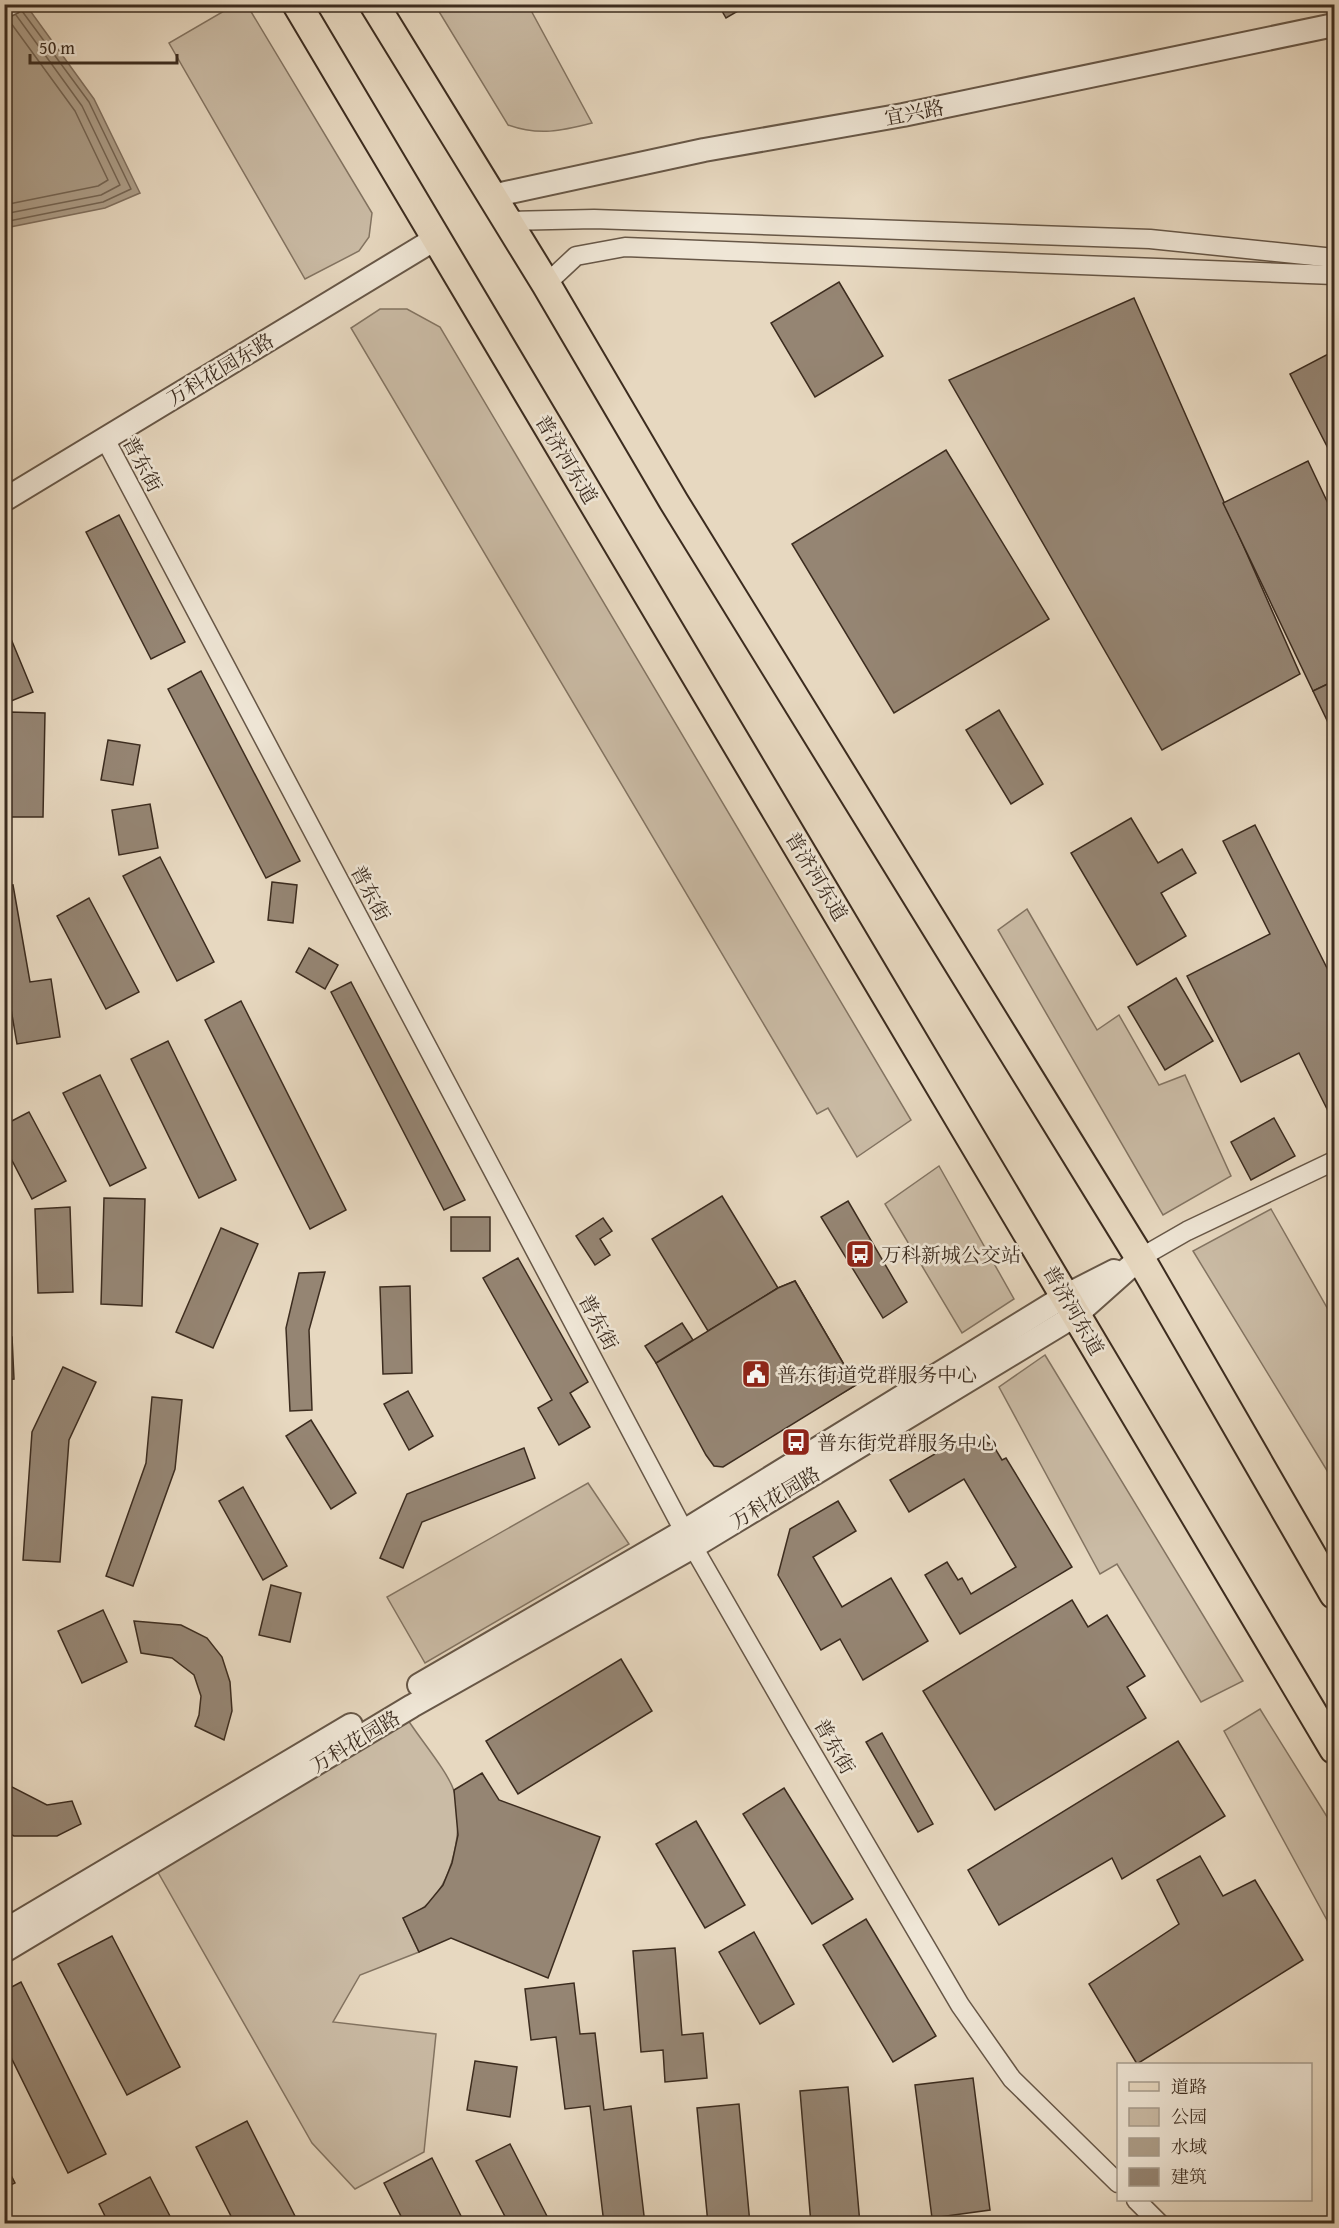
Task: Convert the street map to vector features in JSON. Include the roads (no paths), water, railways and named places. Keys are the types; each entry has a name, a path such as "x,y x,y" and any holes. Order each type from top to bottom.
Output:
{"main road":[{"name":"普济河东道","path":"297,4 1335,1749"},
{"path":"374,4 546,284 674,502 1140,1258 1335,1594"}],"street":[{"path":"4,9 14,4"},
{"name":"宜兴路","path":"492,196 704,150 903,115 1335,25"},
{"path":"507,221 594,219 1149,238 1335,258"},
{"name":"万科花园东路","path":"4,500 435,239"},
{"path":"546,284 576,256 625,247 1335,275"},
{"name":"普东街","path":"105,439 689,1539 960,2005 1012,2079 1117,2181"},
{"path":"1140,1258 1187,1231 1335,1161"},
{"name":"万科花园路","path":"4,1951 911,1404 1071,1306 1140,1258"},
{"name":"万科花园路","path":"4,1931 689,1539"},
{"path":"1138,2201 1160,2223"}],"water":[{"path":"5,5 26,5 94,99 140,193 105,208 5,228 7,81"}],"place":[{"name":"万科新城公交站","path":"860,1254"},
{"name":"普东街道党群服务中心","path":"756,1374"},
{"name":"普东街党群服务中心","path":"796,1442"}]}
